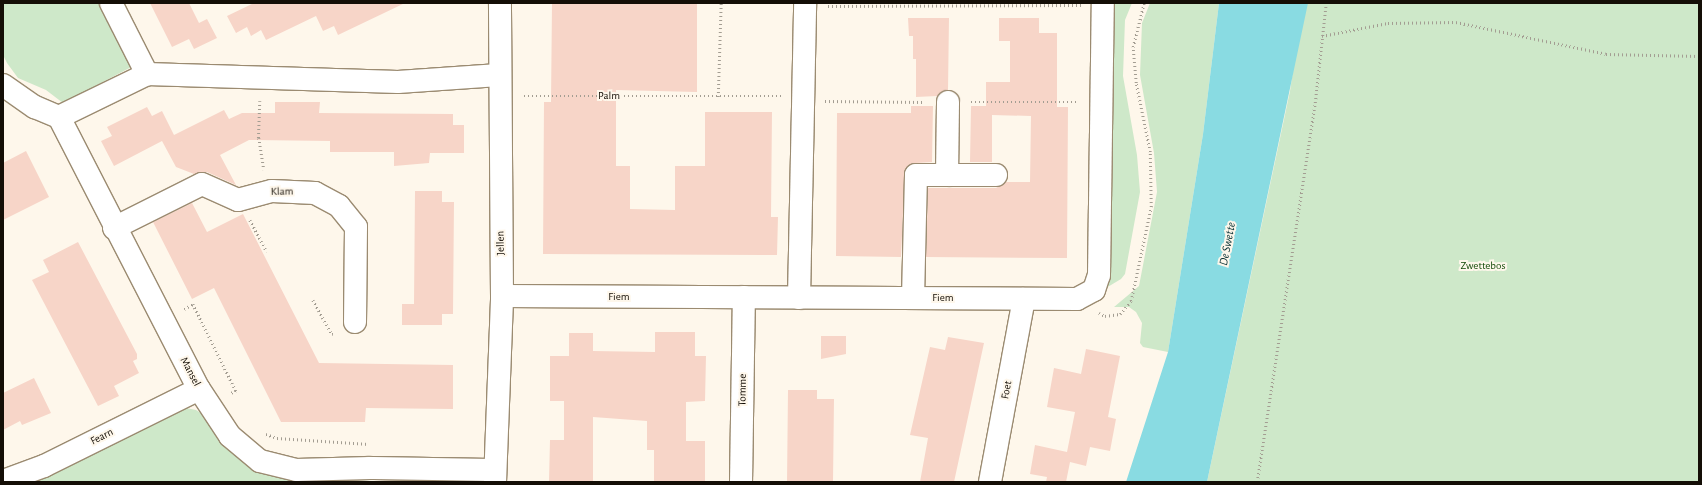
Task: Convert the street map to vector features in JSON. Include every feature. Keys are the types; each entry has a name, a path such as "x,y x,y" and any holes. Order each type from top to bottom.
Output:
{"street":[{"path":"111,3 147,74"},
{"name":"Jellen","path":"495,476 502,296 499,85 500,3"},
{"path":"799,298 804,96 813,4"},
{"path":"1077,300 1094,290 1099,275 1103,4"},
{"path":"6,92 34,107 59,117 147,74 499,85"},
{"path":"947,175 948,102"},
{"name":"Mansel","path":"59,117 114,228 198,389 230,436 260,461 296,470 370,468 495,476"},
{"path":"913,298 916,175 996,175"},
{"path":"114,228 202,184 240,200"},
{"name":"Klam","path":"240,200 272,191 315,193 339,206 356,227 355,322"},
{"name":"Fiem","path":"502,296 1077,300"},
{"name":"Tomme","path":"741,482 744,298"},
{"name":"Foet","path":"990,482 1024,299"},
{"name":"Fearn","path":"3,481 44,466 198,389"}],"path":[{"path":"718,96 720,3"},
{"path":"1077,300 1105,316 1120,314 1131,301 1151,207 1150,152 1136,83 1133,47 1144,3"},
{"path":"1257,482 1315,103 1326,3"},
{"path":"813,4 1103,4"},
{"path":"1322,36 1388,23 1456,22 1606,54 1699,56"},
{"path":"261,78 259,138 263,166 272,191"},
{"name":"Palm","path":"499,85 718,96 804,96"},
{"path":"240,200 267,252"},
{"path":"162,319 193,304 236,391 228,395 233,401"},
{"path":"260,431 277,438 368,443 370,468"}],"green space":[{"path":"3,3 106,3 137,64 63,103 46,90 18,78 7,63 3,55"},
{"path":"1111,3 1132,3 1125,20 1123,76 1137,155 1140,192 1125,274 1121,279 1106,288"},
{"path":"1150,3 1219,3 1203,134 1168,352 1143,347 1140,343 1142,323 1136,312 1129,307 1114,307 1139,286 1157,192 1154,153 1140,75 1142,23"},
{"name":"Zwettebos","path":"1303,3 1699,3 1699,482 1207,482 1290,91"},
{"path":"176,406 196,410 306,480 452,482 33,482"}],"water":[{"name":"De Swette","path":"1219,3 1308,3 1207,482 1126,482 1168,352 1203,134"}],"building":[{"path":"150,3 189,3 199,23 207,19 217,38 194,49 189,39 172,47"},
{"path":"254,3 405,3 338,35 334,26 323,31 316,16 266,40 261,30 251,36 247,27 236,33 227,16"},
{"path":"552,3 697,3 697,92 616,90 616,166 630,166 630,209 675,210 675,166 705,166 705,112 772,112 771,217 778,217 777,255 543,254 544,102 551,102"},
{"path":"908,18 949,18 948,90 937,96 916,97 916,59 913,59 913,36 909,36"},
{"path":"999,18 1039,18 1039,33 1057,33 1057,107 1068,107 1067,258 926,257 928,188 996,188 1006,182 1030,182 1031,116 992,115 992,162 970,162 971,106 986,106 986,82 1010,82 1010,41 999,41"},
{"path":"275,102 320,102 319,113 453,114 453,125 464,125 464,153 430,153 429,163 394,166 394,152 330,152 330,141 249,140 220,155 236,185 207,172 194,174 176,167 162,141 114,166 101,141 112,136 107,127 147,107 152,116 162,111 174,135 224,110 229,119 242,113 275,113"},
{"path":"911,106 933,106 932,162 916,163 905,169 901,257 836,256 837,113 911,113"},
{"path":"26,151 49,197 3,220 3,163"},
{"path":"415,191 442,191 442,202 454,202 453,314 442,314 442,325 402,325 402,304 414,304"},
{"path":"192,203 207,232 243,214 319,363 453,365 453,409 366,408 365,422 281,422 214,288 192,299 153,222"},
{"path":"78,242 137,354 137,359 133,361 139,373 114,386 119,396 98,406 32,280 49,272 43,260"},
{"path":"655,332 695,332 695,356 706,356 705,401 686,402 686,441 705,441 705,482 654,482 654,450 647,450 647,421 593,417 593,482 549,482 550,440 564,440 564,401 550,401 550,356 569,356 569,333 593,333 593,351 655,352"},
{"path":"821,336 846,336 846,354 821,359"},
{"path":"948,337 984,343 954,482 920,482 928,438 910,435 930,347 945,350"},
{"path":"1086,349 1120,356 1108,417 1116,419 1110,451 1090,447 1086,466 1070,462 1066,482 1046,482 1047,477 1030,474 1035,445 1067,452 1075,412 1047,407 1054,368 1081,374"},
{"path":"34,378 51,413 22,425 20,421 3,430 3,393"},
{"path":"788,390 817,390 817,399 834,399 833,482 787,482"}]}
